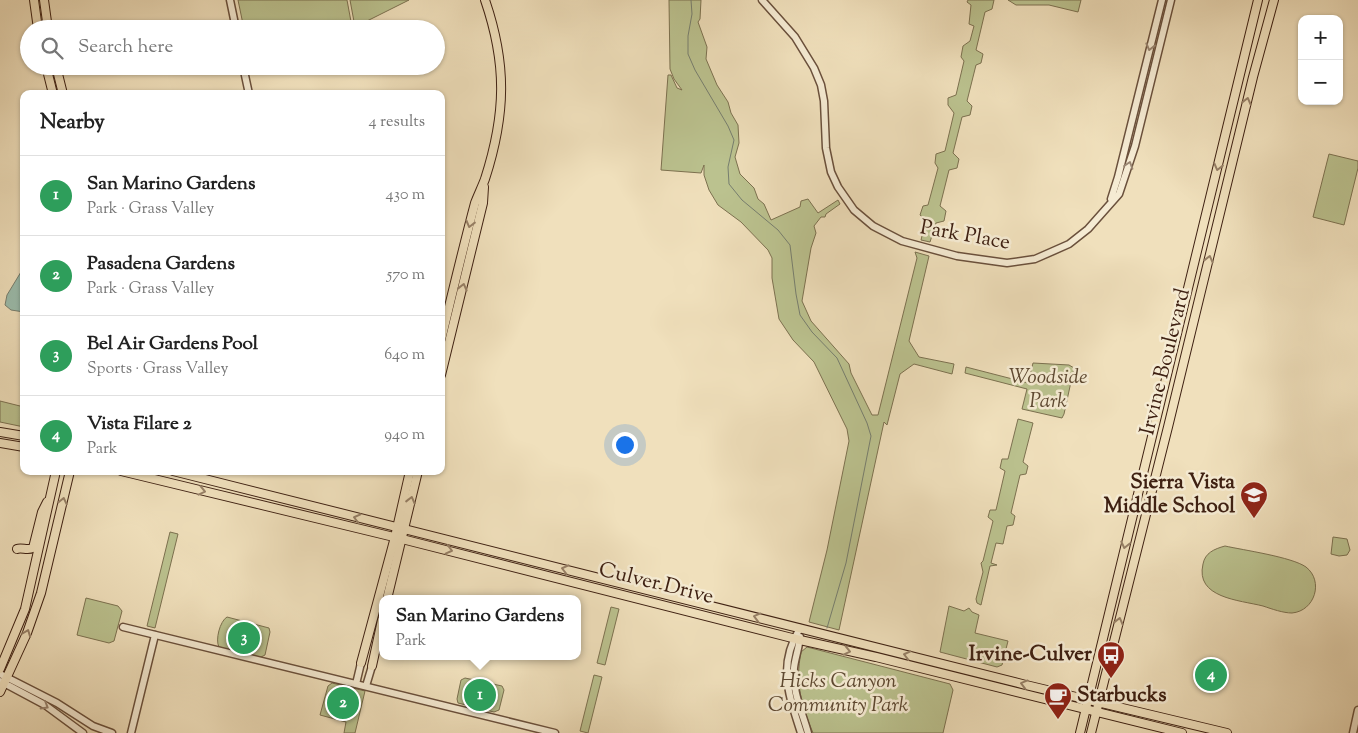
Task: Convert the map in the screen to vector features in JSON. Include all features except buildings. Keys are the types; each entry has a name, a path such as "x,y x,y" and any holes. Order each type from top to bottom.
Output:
{"main road":[{"path":"34,0 37,20"},
{"path":"44,0 47,20"},
{"path":"445,309 476,202 485,178 500,116 502,97 501,62 497,39 485,0"},
{"name":"Irvine Boulevard","path":"1080,733 1258,0"},
{"name":"Irvine Boulevard","path":"1091,733 1272,3"},
{"path":"48,75 52,90"},
{"path":"58,75 62,90"},
{"path":"445,359 483,203 485,178"},
{"path":"0,432 20,435"},
{"path":"0,443 20,447"},
{"path":"0,669 25,609 55,475"},
{"path":"0,692 3,679 28,634 41,593 69,475"},
{"name":"Culver Drive","path":"138,475 398,538 797,641 876,657 1182,733"},
{"name":"Culver Drive","path":"189,475 1227,733"},
{"path":"388,595 409,475"},
{"path":"400,529 417,475"},
{"path":"36,563 29,556 19,553 16,549 29,550 33,548 42,512 52,494"},
{"path":"381,595 398,538"},
{"path":"362,661 379,603"},
{"path":"372,664 379,633"}],"street":[{"path":"230,0 234,20"},
{"name":"Park Place","path":"762,0 803,47 814,68 821,85 824,101 826,148 831,172 847,200 865,220 882,232 902,242 957,256 1007,263 1035,259 1070,244 1088,229 1119,194 1135,146 1171,0"},
{"name":"Park Place","path":"1107,207 1118,177 1162,0"},
{"path":"245,75 248,90"},
{"path":"123,627 554,733"},
{"path":"800,628 794,668 794,689 808,733"},
{"path":"131,733 156,635"},
{"path":"797,641 788,664 787,683 790,700 801,733"},
{"path":"356,684 362,661 372,664 366,686"},
{"path":"3,679 57,703 104,732 112,733"},
{"path":"3,679 45,705 83,733"},
{"path":"1353,733 1358,710"}],"green space":[{"path":"238,0 347,0 351,20 242,20"},
{"path":"350,0 409,0 369,20 354,20"},
{"path":"669,0 701,0 700,19 698,22 707,47 706,59 738,125 739,143 735,157 740,174 754,188 758,199 764,204 771,220 800,207 801,201 808,199 818,213 838,200 840,204 826,214 825,217 821,217 814,226 816,233 811,248 802,301 811,321 849,364 851,373 872,415 878,415 917,258 915,252 929,256 909,341 919,357 954,364 952,374 914,364 900,374 887,425 884,422 839,630 809,622 827,550 849,441 847,429 814,362 793,340 779,319 772,278 772,258 768,250 741,222 718,205 709,190 704,175 704,165 701,173 661,170 668,75 671,75 677,88 682,90 670,69"},
{"path":"968,0 994,0 992,9 985,12 976,50 983,54 981,63 976,65 967,101 972,106 970,115 962,117 953,153 959,159 957,168 949,170 940,206 946,211 944,221 936,223 930,242 921,240 926,220 920,215 923,206 928,205 938,168 935,163 936,154 945,151 954,113 948,105 948,98 956,95 964,61 961,57 963,46 970,41 974,26 969,24 971,5 967,2"},
{"path":"1008,0 1081,0 1078,12 1049,5 1016,5"},
{"path":"1329,154 1358,161 1344,225 1313,217"},
{"name":"Woodside Park","path":"1033,363 1069,365 1074,368 1062,418 1022,409 1027,389 965,373 966,367 1028,383"},
{"path":"0,401 20,406 20,426 0,422"},
{"path":"1018,419 1033,423 1023,462 1028,466 1026,474 1020,475 1011,513 1015,516 1013,525 1007,526 1003,544 996,543 991,563 997,565 990,566 981,605 977,603 976,599 983,572 981,563 993,521 988,517 990,510 996,510 1005,471 1000,468 1002,459 1008,459"},
{"path":"170,532 178,534 155,628 147,626"},
{"path":"1333,537 1347,539 1350,550 1347,555 1331,554"},
{"path":"1225,546 1279,557 1306,567 1312,573 1315,580 1316,587 1311,601 1300,611 1289,613 1231,599 1212,591 1202,575 1204,560 1211,552"},
{"path":"86,598 118,606 122,611 114,641 109,643 77,635"},
{"path":"949,606 964,611 969,608 972,612 979,615 975,633 1008,641 1002,665 997,667 940,652"},
{"path":"611,607 619,609 605,665 597,663"},
{"path":"227,617 269,628 270,632 265,655 259,658 219,647 219,631 222,622"},
{"name":"Hicks Canyon Community Park","path":"807,647 950,684 953,690 943,733 813,733 802,703 799,684 801,652"},
{"path":"1199,665 1226,671 1221,688 1196,683"},
{"path":"594,675 602,677 588,733 580,731"},
{"path":"465,678 502,686 504,690 499,710 494,712 458,703 457,699 461,680"},
{"path":"332,683 365,691 355,733 344,733 346,722 320,715 328,686"}],"shaded area":[{"path":"20,274 20,311 11,310 5,305 7,295"}],"waterway":[{"path":"691,0 692,14 688,36 688,54 734,140 728,167 729,184 742,200 778,230 790,245 800,315 812,332 837,358 867,423 871,436 846,563 827,628"}],"place":[{"name":"Sierra Vista Middle School","path":"1254,519"},
{"name":"Bel Air Gardens Pool","path":"244,638"},
{"name":"Vista Filare 2","path":"1211,675"},
{"name":"Irvine-Culver","path":"1111,679"},
{"name":"San Marino Gardens","path":"480,695"},
{"name":"Pasadena Gardens","path":"343,703"},
{"name":"Starbucks","path":"1058,720"}]}
